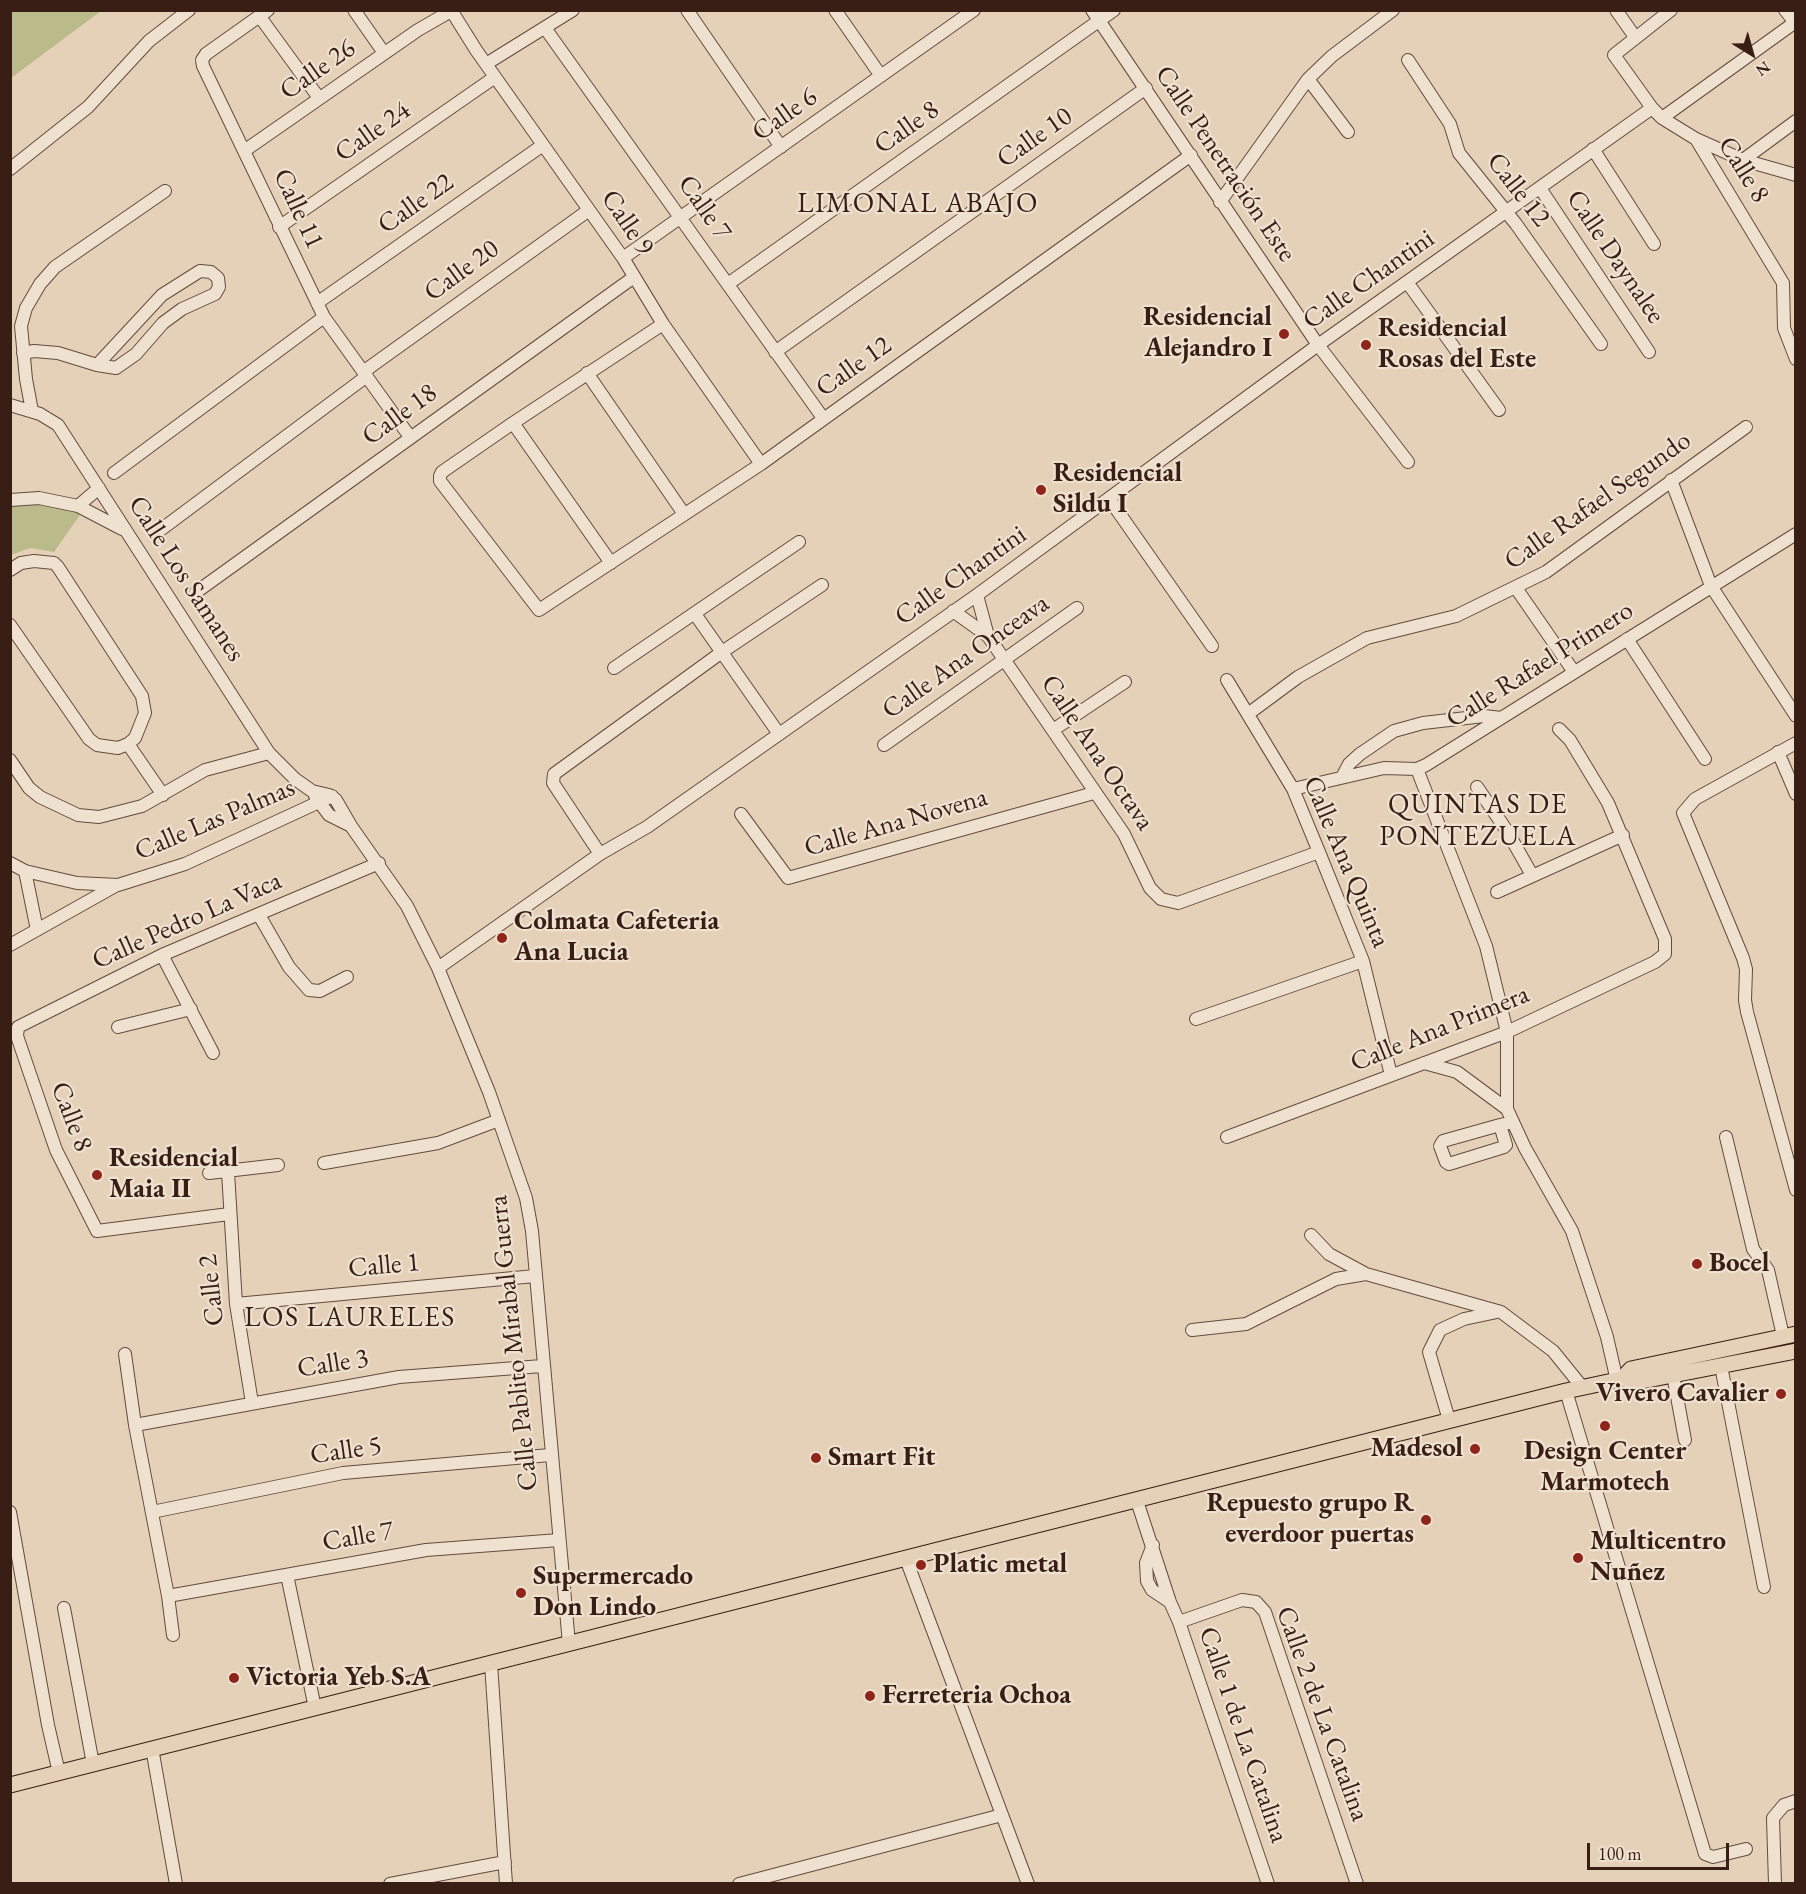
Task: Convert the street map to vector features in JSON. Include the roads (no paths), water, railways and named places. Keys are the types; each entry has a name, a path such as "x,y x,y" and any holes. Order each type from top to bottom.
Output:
{"main road":[{"path":"1619,1380 1631,1369 1789,1335"},
{"path":"10,1785 1566,1391 1619,1380 1637,1382 1796,1351"}],"street":[{"path":"10,169 88,107 149,40 189,10"},
{"path":"354,10 384,53"},
{"path":"486,64 573,10"},
{"path":"687,10 781,147"},
{"path":"835,10 881,76"},
{"name":"Calle 6","path":"624,258 974,10"},
{"name":"Calle 8","path":"728,284 1096,16 1114,10"},
{"path":"1220,202 1308,79 1332,56 1393,10"},
{"path":"1616,10 1635,37"},
{"path":"1671,10 1615,52 1614,57 1652,108 1662,118 1696,139 1743,160 1796,175"},
{"path":"1662,118 1795,23 1785,10"},
{"name":"Calle 26","path":"244,151 384,53 451,11"},
{"name":"Calle 9","path":"451,11 495,77 624,258 663,324 761,464"},
{"path":"264,14 319,98"},
{"name":"Calle 11","path":"264,14 202,60 324,318 410,437"},
{"name":"Calle Penetración Este","path":"1096,16 1318,345 1408,462"},
{"name":"Calle 7","path":"545,28 682,217 823,418"},
{"name":"Calle 12","path":"1408,60 1450,124 1459,153 1506,212 1601,344"},
{"name":"Calle 24","path":"279,227 495,77"},
{"path":"1308,79 1348,132"},
{"name":"Calle 10","path":"776,352 1146,88"},
{"name":"Calle Chantini","path":"438,968 600,854 647,827 977,595 1110,500 1318,345 1652,108"},
{"path":"1743,160 1796,121"},
{"name":"Calle 8","path":"1696,139 1783,283 1784,328 1796,359"},
{"name":"Calle 22","path":"317,303 543,145"},
{"path":"1593,149 1654,244"},
{"name":"Calle 12","path":"513,423 442,472 440,481 539,610 761,464 1191,155"},
{"name":"Calle Daynalee","path":"1540,188 1649,352"},
{"path":"32,411 21,326 26,308 40,284 55,267 165,191"},
{"name":"Calle 20","path":"155,534 365,374 589,210"},
{"path":"23,353 34,351 58,353 98,365 116,368 136,354 163,323 182,309 215,294 219,287 218,278 211,272 200,271 162,295 98,365"},
{"name":"Calle 18","path":"195,593 634,277"},
{"path":"1407,282 1499,410"},
{"path":"114,474 324,318"},
{"path":"611,563 513,423 663,324"},
{"path":"587,373 684,514"},
{"name":"Calle Los Samanes","path":"10,405 32,411 58,425 269,753 316,798 329,815 351,826"},
{"name":"Calle Rafael Segundo","path":"1248,714 1298,677 1367,638 1456,616 1516,588 1573,555 1671,480 1746,427"},
{"path":"1671,480 1711,586 1796,716"},
{"path":"78,506 99,488"},
{"path":"10,500 39,498 78,506 128,532"},
{"path":"1110,500 1212,646"},
{"name":"Calle Rafael Primero","path":"1417,769 1796,534"},
{"path":"614,668 799,542"},
{"path":"10,570 21,563 54,562 142,696 145,713 140,731 128,744 108,748 90,739 10,625"},
{"path":"600,854 553,783 554,774 722,652 822,585"},
{"path":"1516,588 1574,672"},
{"name":"Calle Ana Octava","path":"977,595 988,636"},
{"name":"Calle Ana Onceava","path":"884,745 1077,608"},
{"name":"Calle Ana Octava","path":"953,611 988,636 1124,834 1150,888 1161,899 1178,903 1319,852"},
{"path":"695,614 779,734"},
{"path":"1628,639 1705,759"},
{"name":"Calle Ana Quinta","path":"1227,680 1293,789 1363,961 1391,1075"},
{"path":"1053,730 1125,682"},
{"path":"1342,777 1349,764 1360,754 1394,731 1423,723 1463,718 1484,716 1501,718"},
{"path":"1497,892 1623,835 1592,774 1570,740 1559,729"},
{"path":"1796,742 1695,799 1683,813 1743,958 1746,969 1747,1012 1796,1190"},
{"path":"128,744 163,795"},
{"path":"1778,752 1796,794"},
{"path":"10,760 29,788 40,797 78,815 99,817 121,813 163,795 205,770 269,753"},
{"path":"1293,789 1384,768 1417,769 1486,946 1507,1032 1507,1123 1506,1145 1504,1148 1447,1163 1441,1143 1507,1123"},
{"path":"1477,787 1507,831 1532,875"},
{"name":"Calle Ana Novena","path":"741,814 788,878 1094,793"},
{"name":"Calle Los Samanes","path":"316,798 333,796 343,808 351,826"},
{"name":"Calle Las Palmas","path":"10,863 25,871 77,883 118,885 185,864 316,798"},
{"name":"Calle Pablito Mirabal Guerra","path":"351,826 407,906 438,968 499,1120 526,1198 568,1644"},
{"name":"Calle Ana Primera","path":"1227,1137 1507,1032 1655,962 1665,954 1665,939 1623,835"},
{"name":"Calle Pedro La Vaca","path":"18,1027 162,955 379,863"},
{"path":"25,871 37,930"},
{"path":"10,945 118,885"},
{"path":"259,915 289,967 309,990 320,991 347,977"},
{"path":"162,955 213,1053"},
{"path":"1196,1019 1363,961"},
{"path":"118,1027 191,1010"},
{"name":"Calle 8","path":"18,1027 17,1036 56,1150 97,1230 229,1214"},
{"path":"1424,1063 1457,1072 1507,1109"},
{"path":"324,1163 438,1143 499,1120"},
{"path":"1507,1123 1572,1231 1619,1380"},
{"path":"1726,1137 1753,1248 1768,1270 1789,1335"},
{"path":"209,1173 278,1165"},
{"name":"Calle 2","path":"228,1172 236,1304 252,1403"},
{"path":"1311,1235 1329,1254 1366,1274 1501,1312 1553,1352 1583,1388"},
{"path":"1192,1330 1246,1324 1336,1279 1366,1274"},
{"name":"Calle 1","path":"236,1304 535,1276"},
{"path":"1449,1420 1429,1352 1440,1330 1464,1319 1501,1312"},
{"path":"125,1354 135,1425 168,1596 173,1635"},
{"name":"Calle 3","path":"135,1425 399,1377 542,1365"},
{"path":"1721,1366 1764,1587"},
{"path":"1674,1375 1685,1440"},
{"path":"1566,1391 1705,1854 1713,1857 1746,1849"},
{"name":"Calle 5","path":"152,1512 343,1473 550,1455"},
{"name":"Calle 1 de La Catalina","path":"1137,1501 1268,1884"},
{"path":"10,1512 48,1725 60,1773"},
{"name":"Calle 7","path":"168,1596 426,1550 559,1540"},
{"path":"906,1558 1028,1884"},
{"path":"286,1575 315,1708"},
{"name":"Calle 2 de La Catalina","path":"1179,1622 1242,1600 1256,1602 1265,1612 1357,1884"},
{"path":"64,1608 93,1764"},
{"path":"491,1664 506,1884"},
{"path":"152,1748 176,1884"},
{"path":"1775,1884 1773,1818 1784,1805 1796,1801"},
{"path":"738,1884 1002,1815"},
{"path":"390,1884 505,1862"}],"place":[{"name":"Residencial Alejandro I","path":"1284,334"},
{"name":"Residencial Rosas del Este","path":"1366,345"},
{"name":"Residencial Sildu I","path":"1041,490"},
{"name":"Colmata Cafeteria Ana Lucia","path":"502,938"},
{"name":"Residencial Maia II","path":"97,1175"},
{"name":"Bocel","path":"1697,1264"},
{"name":"Vivero Cavalier","path":"1781,1394"},
{"name":"Design Center Marmotech","path":"1605,1426"},
{"name":"Madesol","path":"1475,1449"},
{"name":"Smart Fit","path":"816,1458"},
{"name":"Repuesto grupo R everdoor puertas","path":"1426,1520"},
{"name":"Multicentro Nuñez","path":"1578,1558"},
{"name":"Platic metal","path":"921,1565"},
{"name":"Supermercado Don Lindo","path":"521,1593"},
{"name":"Victoria Yeb S.A","path":"234,1678"},
{"name":"Ferreteria Ochoa","path":"870,1696"}],"district":[{"name":"LIMONAL ABAJO","path":"918,204"},
{"name":"QUINTAS DE PONTEZUELA","path":"1478,821"},
{"name":"LOS LAURELES","path":"350,1318"}]}
